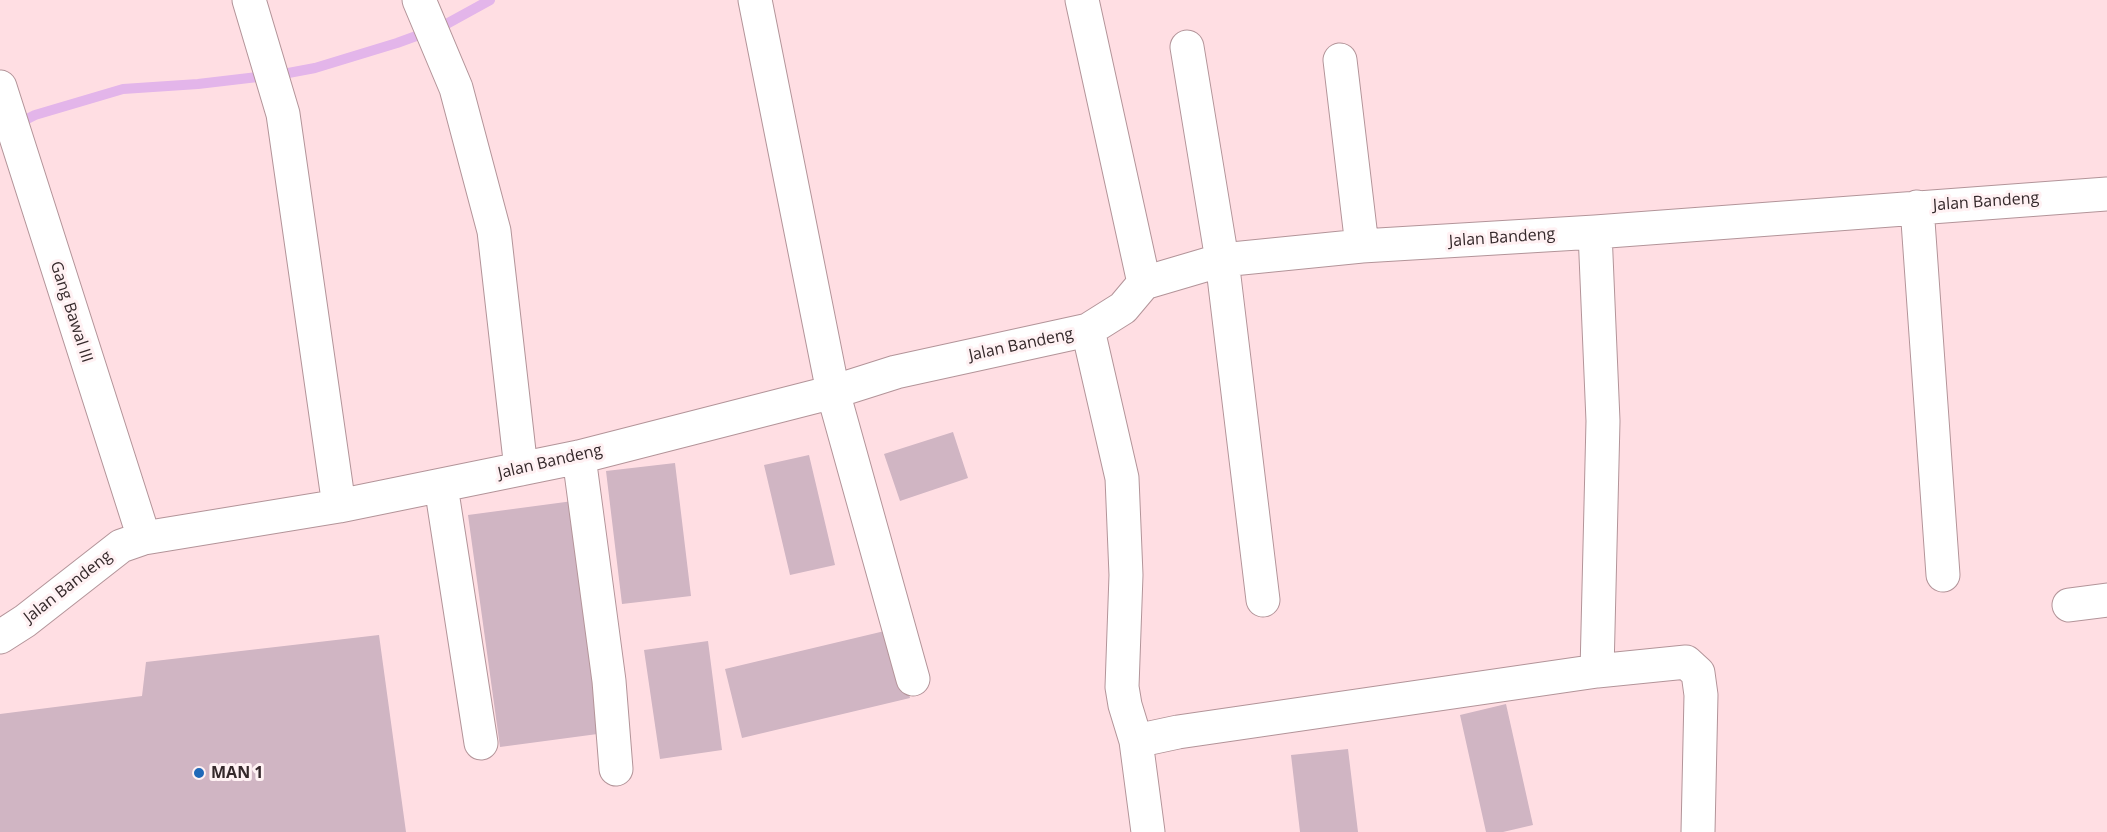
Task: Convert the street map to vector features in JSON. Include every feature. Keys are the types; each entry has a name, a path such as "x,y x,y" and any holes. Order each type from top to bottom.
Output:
{"street":[{"path":"249,0 283,114 339,506"},
{"path":"755,0 833,392 913,679"},
{"path":"1082,0 1144,284"},
{"path":"420,3 456,88 494,231 521,469"},
{"path":"1187,47 1222,260 1263,600"},
{"path":"1340,60 1362,246"},
{"name":"Gang Bawal III","path":"0,87 144,538"},
{"name":"Jalan Bandeng","path":"0,637 25,621 121,546 144,538 339,506 579,457 833,392 896,372 1088,330 1123,308 1144,284 1222,260 1362,246 1595,232 2107,194"},
{"path":"1917,207 1943,575"},
{"path":"1595,232 1603,421 1597,671"},
{"path":"1088,330 1122,478 1126,575 1122,687 1136,741 1148,832"},
{"path":"579,457 609,681 616,769"},
{"path":"441,486 481,743"},
{"path":"2069,604 2107,600"},
{"path":"1136,741 1190,730 1597,671 1686,662 1698,673 1701,695 1698,832"}],"building":[{"path":"953,432 968,478 900,501 884,454"},
{"path":"809,455 835,565 790,575 764,465"},
{"path":"675,463 691,596 622,604 606,471"},
{"path":"573,501 605,733 500,747 468,515"},
{"path":"893,629 910,698 742,738 725,669"},
{"name":"MAN 1","path":"379,635 406,832 0,832 0,714 142,696 146,662"},
{"path":"708,641 722,750 660,759 644,650"},
{"path":"1506,704 1533,825 1503,832 1486,832 1460,715"},
{"path":"1348,749 1358,832 1300,832 1291,755"}],"waterway":[{"path":"17,124 35,115 123,89 198,84 315,68 441,27 490,0"}],"place":[{"name":"MAN 1","path":"199,773"}]}
